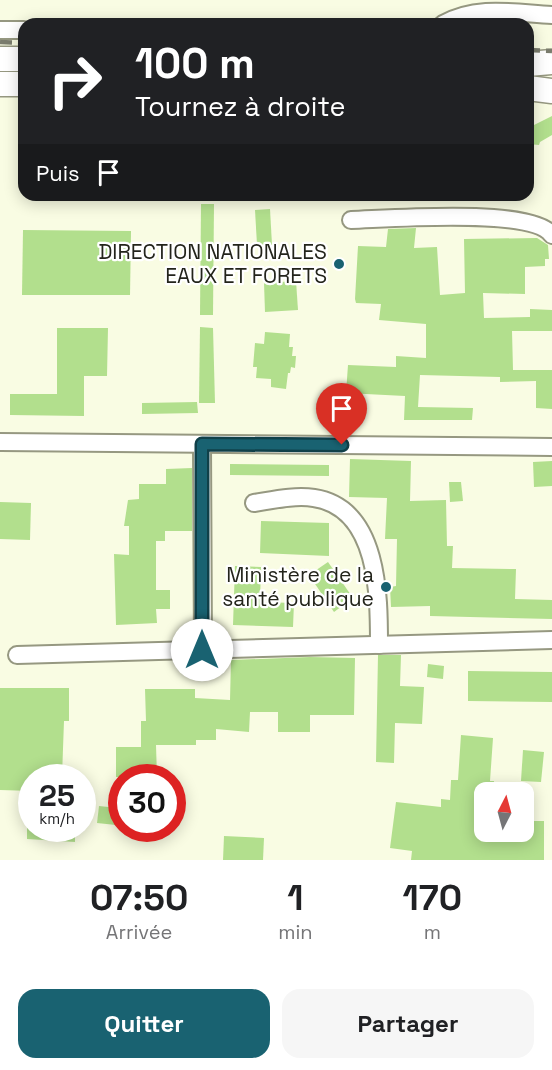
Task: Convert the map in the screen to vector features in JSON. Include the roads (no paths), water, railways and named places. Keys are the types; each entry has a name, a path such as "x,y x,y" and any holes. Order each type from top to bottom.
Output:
{"highway":[{"path":"0,59 18,59"},
{"path":"534,64 552,62"},
{"path":"0,84 18,84"},
{"path":"534,89 552,91"}],"street":[{"path":"455,18 467,12 480,11 552,15"},
{"path":"0,30 18,30"},
{"path":"351,220 486,216 524,221 549,231 552,235"},
{"path":"0,442 552,447"},
{"path":"202,444 202,650"},
{"path":"254,503 312,497 325,501 348,516 373,555 379,645"},
{"path":"17,655 552,640"}],"railway":[{"path":"0,42 18,43"},
{"path":"534,50 552,51"}],"place":[{"name":"DIRECTION NATIONALES EAUX ET FORETS","path":"339,264"},
{"name":"Ministère de la santé publique","path":"386,587"}]}
